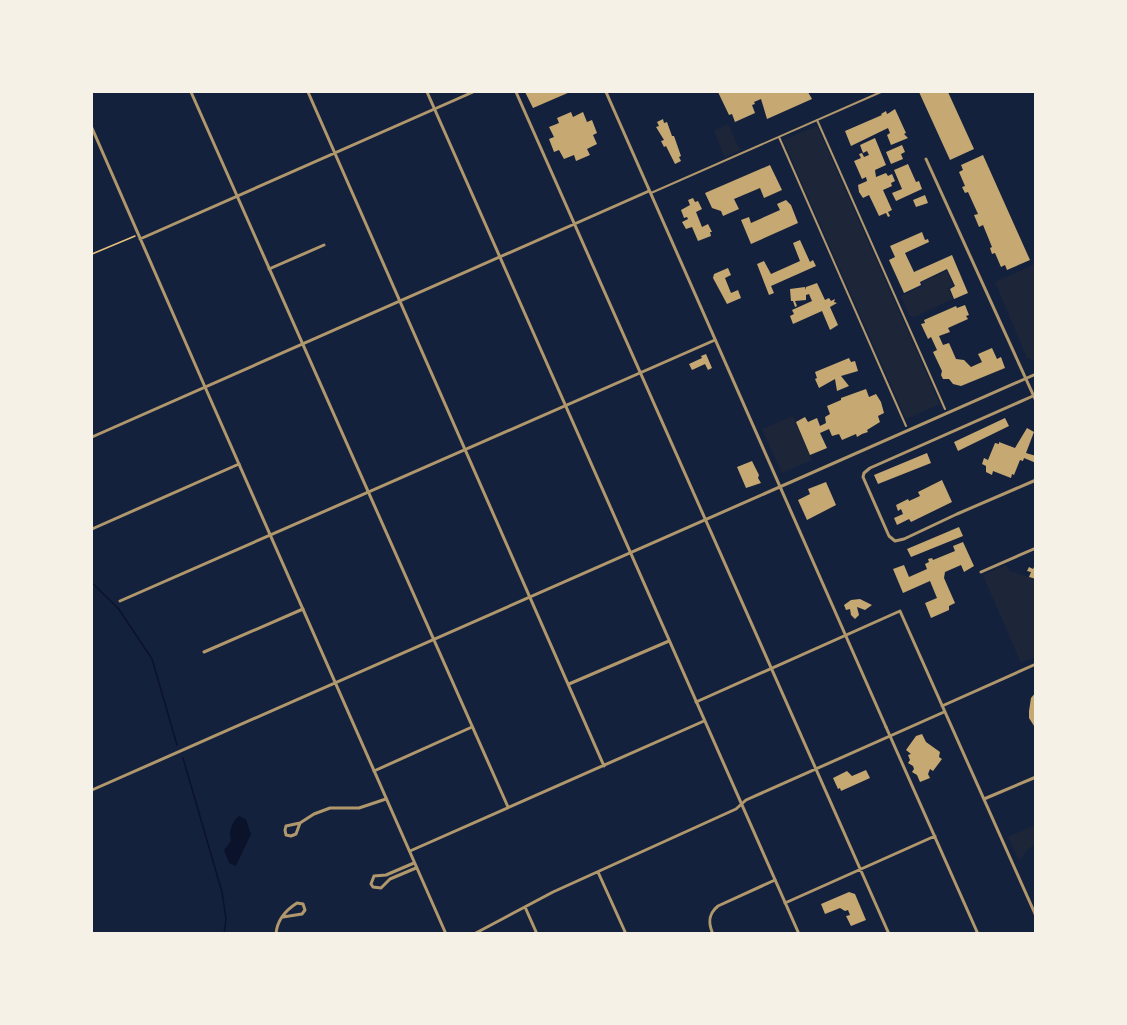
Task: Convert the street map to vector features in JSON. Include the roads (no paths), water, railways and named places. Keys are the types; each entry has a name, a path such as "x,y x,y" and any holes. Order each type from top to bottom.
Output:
{"street":[{"path":"191,92 508,807"},
{"path":"308,92 604,766"},
{"path":"427,92 799,933"},
{"path":"139,237 473,92"},
{"path":"516,92 770,668 890,933"},
{"path":"606,92 978,933"},
{"path":"92,437 881,92"},
{"path":"817,120 945,409"},
{"path":"92,128 446,933"},
{"path":"779,137 906,426"},
{"path":"926,159 1035,401"},
{"path":"269,269 324,245"},
{"path":"120,602 715,340"},
{"path":"92,790 1035,374"},
{"path":"1033,396 870,468 863,477 889,536 895,541 1035,480"},
{"path":"92,529 239,464"},
{"path":"981,572 1035,548"},
{"path":"204,652 303,609"},
{"path":"696,702 900,611 1035,916"},
{"path":"568,684 669,641"},
{"path":"942,706 1035,664"},
{"path":"474,933 553,892 736,809 741,804 816,768 944,712"},
{"path":"410,851 704,721"},
{"path":"374,771 472,727"},
{"path":"984,799 1035,777"},
{"path":"300,823 296,834 286,835 286,826 300,823 330,808 359,808 386,799"},
{"path":"785,903 934,836"},
{"path":"414,863 386,876 374,876 371,884 373,887 381,888 390,879 416,868"},
{"path":"598,872 626,933"},
{"path":"713,933 709,921 712,912 718,906 775,880"},
{"path":"276,933 277,924 282,917 297,903 303,904 305,910 302,914 282,917"},
{"path":"525,907 537,933"}],"waterway":[{"path":"92,583 118,608 152,659 177,745"},
{"path":"183,758 222,892 226,919 224,934"}]}
